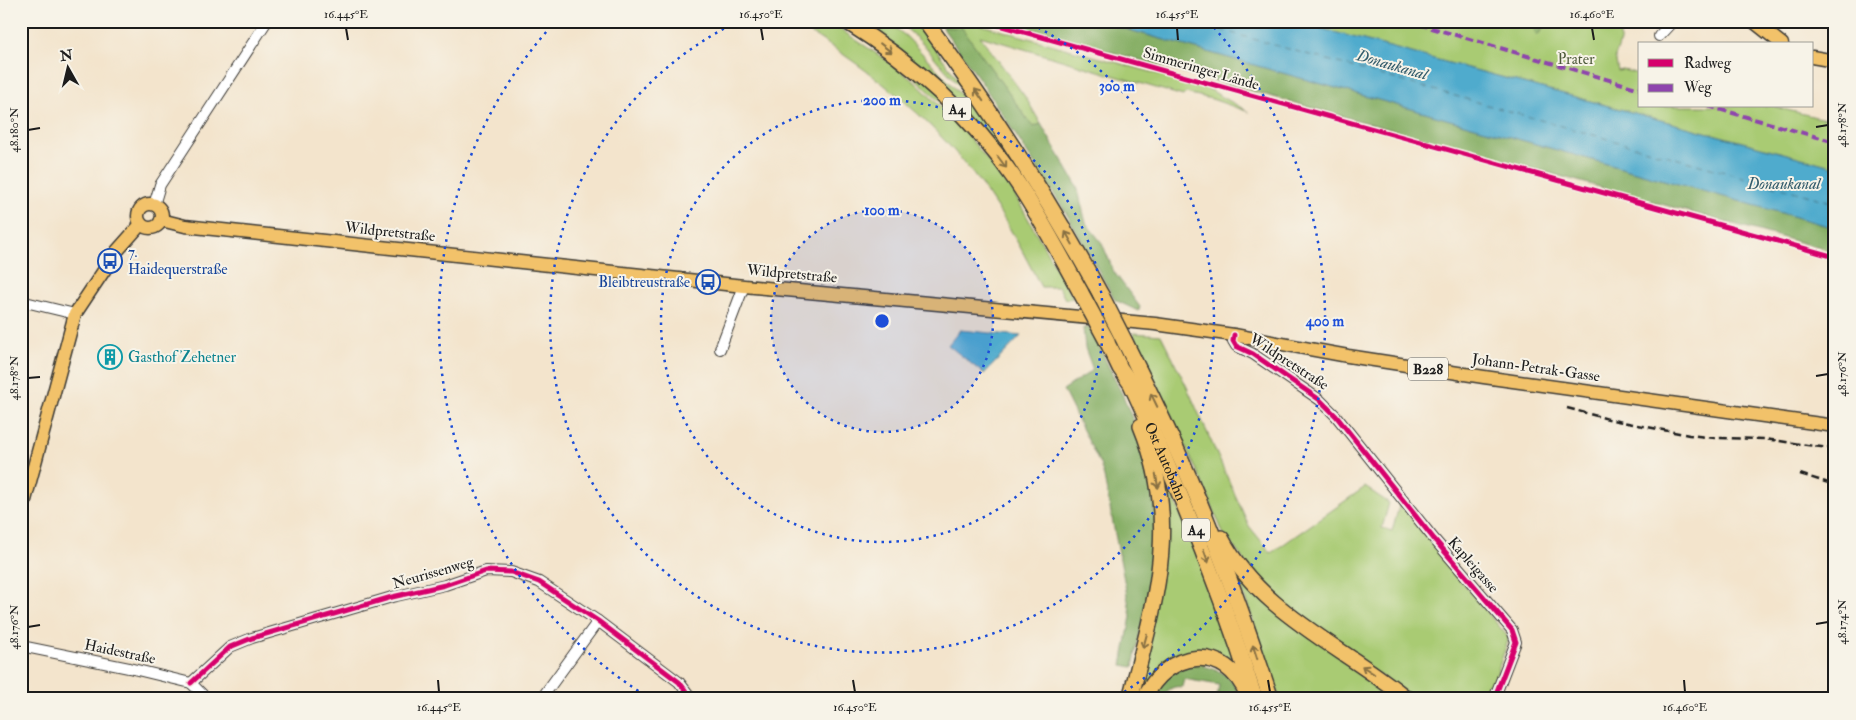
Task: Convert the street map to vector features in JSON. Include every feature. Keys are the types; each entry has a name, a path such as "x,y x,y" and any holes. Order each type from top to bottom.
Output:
{"highway":[{"name":"Ost Autobahn","path":"846,21 876,40 948,99 982,136 1014,178 1081,293 1120,368 1131,384 1182,496 1234,633 1255,699"},
{"name":"Ost Autobahn","path":"925,21 982,100 1028,171 1125,342 1196,493 1248,628 1270,699"},
{"path":"1120,368 1125,386 1145,436 1155,471 1161,503 1162,526 1161,559 1156,598 1130,699"},
{"path":"1196,493 1223,542 1244,572 1265,596 1292,619 1388,683 1407,699"},
{"path":"1144,699 1153,682 1170,666 1183,660 1197,658 1211,660 1230,669 1239,680 1249,699"}],"main road":[{"path":"1753,21 1779,42"},
{"path":"1814,57 1835,61"},
{"path":"146,205 154,205 161,212 161,220 159,224 150,228 141,224 138,219 140,210 146,205"},
{"name":"Wildpretstraße","path":"161,220 184,226 744,286 1154,324 1234,336"},
{"path":"21,515 76,314 117,251 141,224"},
{"name":"Johann-Petrak-Gasse","path":"1234,336 1418,368 1835,426"}],"street":[{"path":"154,205 160,185 267,21"},
{"path":"1659,36 1673,21"},
{"path":"720,349 744,286"},
{"path":"21,301 76,314"},
{"name":"Wildpretstraße","path":"1234,336 1233,341 1236,346 1252,354 1320,400 1336,416 1370,459"},
{"name":"Kapleigasse","path":"1370,459 1434,539 1512,630 1516,642 1494,699"},
{"name":"Neurissenweg","path":"191,683 230,647 252,638 392,597 445,585 486,571 511,572 539,582 598,621 679,682 692,699"},
{"path":"541,699 598,621"},
{"name":"Haidestraße","path":"21,650 26,647 191,683"},
{"path":"191,683 207,699"}],"green space":[{"path":"791,21 832,21 831,23 892,64 916,83 959,125 1012,190 1073,298 1065,299 1059,287 1041,287 1013,234 989,195 940,135 869,73"},
{"path":"857,21 886,21 907,37 959,93 1000,140 1049,218 1075,263 1076,269 1026,186"},
{"path":"898,21 915,21 980,109 920,41"},
{"path":"938,21 967,21 1205,87 1249,112 1212,99 1186,93 1183,96 980,36 1026,98 1041,124 1033,127 962,29 942,27"},
{"path":"998,21 1097,21 1835,228 1835,252"},
{"name":"Prater","path":"1293,21 1618,21 1620,42 1615,57 1618,71 1623,70 1638,74 1638,108 1779,108 1835,120 1835,167"},
{"path":"1530,21 1549,21 1537,36"},
{"path":"942,27 962,28 1033,127 1041,124 1077,186 1086,223 1102,243 1114,272 1140,307 1138,311 1115,300 1065,211 980,80"},
{"path":"1083,328 1090,328 1124,398 1150,467 1157,547 1133,667 1122,665 1131,616 1104,477 1100,464 1063,390 1093,370 1085,348"},
{"path":"1133,333 1161,335 1186,385 1249,526 1271,553 1365,487 1389,503 1382,528 1392,531 1400,503 1509,638 1488,699 1413,699 1276,602 1223,533 1203,484"},
{"path":"1159,462 1200,560 1238,668 1218,658 1135,699"},
{"path":"1235,569 1402,699 1280,699"},
{"path":"1197,665 1225,674 1234,684 1241,699 1217,698 1219,685 1184,679 1182,687 1172,688 1160,699 1151,694 1170,674 1181,668"}],"water":[{"name":"Donaukanal","path":"1097,21 1293,21 1835,167 1835,228"},
{"path":"960,330 1021,336 984,374 948,345"}],"ferry route":[{"path":"1189,21 1835,203"}],"railway":[{"path":"1567,408 1612,420 1689,435 1715,438 1765,439 1835,449"},
{"path":"1800,474 1835,485"}],"marked path":[{"path":"1408,21 1638,88"},
{"path":"1715,108 1835,142"}],"cycle path":[{"name":"Simmeringer Lände","path":"984,21 1835,257"},
{"path":"1234,335 1233,341 1236,346 1253,354 1320,400 1336,416 1434,539 1512,630 1516,642 1494,699"},
{"path":"191,683 230,647 252,638 392,597 445,585 486,571 511,572 539,582 598,621 679,682 692,699"}],"place":[{"name":"7. Haidequerstraße","path":"110,261"},
{"name":"Bleibtreustraße","path":"708,282"},
{"name":"Gasthof Zehetner","path":"110,357"}]}
